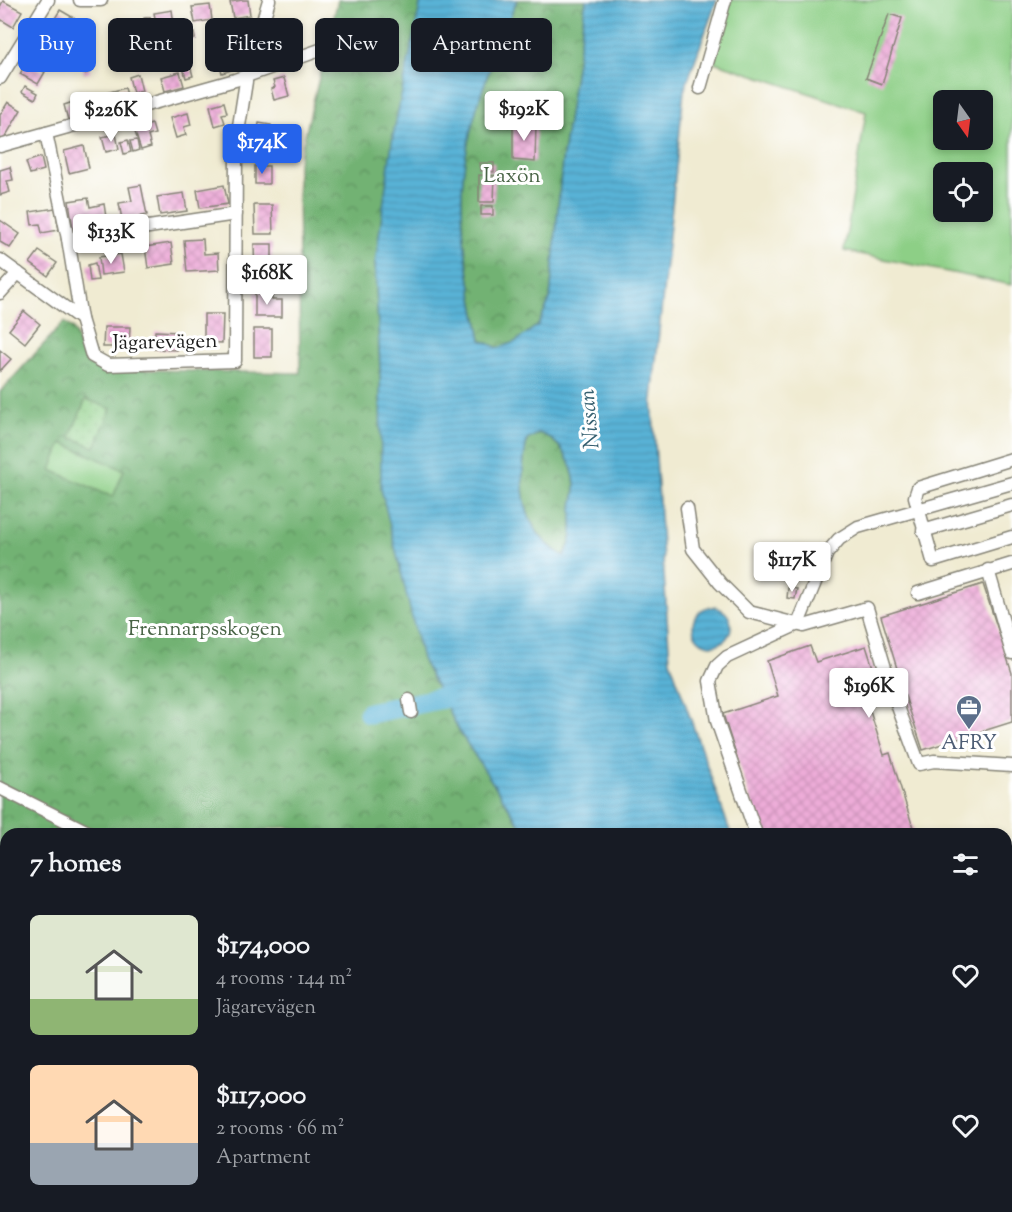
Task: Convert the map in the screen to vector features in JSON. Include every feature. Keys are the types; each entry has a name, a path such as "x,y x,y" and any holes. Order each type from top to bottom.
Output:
{"street":[{"path":"0,78 48,0"},
{"path":"80,0 101,0"},
{"name":"Jägarevägen","path":"81,320 92,356 108,365 235,361 236,145 247,75 269,0"},
{"path":"700,88 725,0"},
{"path":"0,146 247,75 315,53"},
{"path":"46,133 68,239 81,320"},
{"path":"68,239 236,214"},
{"path":"0,260 81,320"},
{"path":"0,293 18,273"},
{"path":"1012,459 918,488 915,497 917,511 933,561 1012,537"},
{"path":"754,828 717,722 710,681 717,666 727,657 798,624 827,553 839,538 858,527 1012,483"},
{"path":"923,531 1012,505"},
{"path":"687,508 693,549 720,583 749,612 804,626 867,608 893,692 919,764 934,761 1012,766"},
{"path":"918,593 1012,564"},
{"path":"988,570 1012,652"},
{"path":"0,788 80,828"}],"green space":[{"name":"Frennarpsskogen","path":"338,0 421,0 418,18 411,18 411,57 375,264 380,368 422,659 461,734 522,828 0,828 0,392 64,322 73,329 87,364 99,369 300,373 298,164 320,72 399,72 399,18 334,18"},
{"name":"Laxön","path":"517,0 586,0 562,162 550,299 538,325 515,342 498,348 481,340 465,249 462,194 468,144 473,119 489,72 552,72 552,18 510,18"},
{"path":"727,0 1012,0 1012,285 844,251 866,112 714,62"},
{"path":"86,399 111,409 95,447 70,437"},
{"path":"539,433 559,446 568,460 573,476 575,487 572,532 564,556 549,546 538,534 526,506 523,474 527,440"},
{"path":"62,443 124,470 113,497 51,470"}],"water":[{"path":"421,0 517,0 510,18 417,18"},
{"name":"Nissan","path":"586,0 717,0 684,91 652,399 670,660 729,828 522,828 461,734 422,659 381,489 380,368 375,264 393,135 411,48 411,72 489,72 468,144 462,212 465,249 481,340 498,348 515,342 538,325 550,299 562,162","holes":["539,433 559,446 568,460 575,483 572,537 564,556 549,546 538,534 526,506 523,490 527,440"]},
{"path":"712,607 726,612 731,626 726,640 712,645 698,640 693,626 698,612"}],"building":[{"path":"248,0 250,15 233,18 230,2"},
{"path":"3,1 22,11 13,27 0,19 0,7"},
{"path":"210,5 212,18 205,18 205,21 195,23 192,7"},
{"path":"60,10 74,18 55,18"},
{"path":"172,10 173,18 155,18 154,13"},
{"path":"889,14 902,18 882,84 866,78"},
{"path":"21,72 45,72 38,84 20,74"},
{"path":"180,72 184,86 165,91 161,77"},
{"path":"184,72 192,72 193,76 186,78"},
{"path":"138,74 142,91 133,93 129,77"},
{"path":"284,78 289,96 274,100 271,89 275,87 273,81"},
{"path":"25,86 38,93 35,99 22,92"},
{"path":"125,88 129,102 106,108 102,94"},
{"path":"82,99 87,115 68,120 64,105"},
{"path":"8,102 21,110 3,141 0,139 0,115"},
{"path":"224,102 227,113 222,114 225,123 215,126 210,106"},
{"path":"188,113 191,125 184,127 186,135 176,138 170,118"},
{"path":"259,123 271,125 268,141 256,139"},
{"path":"513,123 536,124 535,162 513,160"},
{"path":"152,124 155,134 148,136 151,147 141,150 134,129"},
{"path":"116,134 119,149 106,152 102,137"},
{"path":"128,140 131,152 124,154 121,142"},
{"path":"137,140 139,150 133,152 130,141"},
{"path":"84,146 89,168 69,173 64,151"},
{"path":"41,157 44,170 30,174 26,162"},
{"path":"480,163 494,163 494,172 481,171"},
{"path":"255,166 269,166 269,184 255,184"},
{"path":"10,167 13,180 7,181 10,192 0,195 0,170"},
{"path":"479,175 495,176 494,202 479,202"},
{"path":"141,185 147,215 122,220 119,203 132,201 129,187"},
{"path":"224,185 228,204 200,208 197,190"},
{"path":"184,193 187,211 160,215 157,197"},
{"path":"88,198 90,207 104,204 107,224 73,229 69,201"},
{"path":"254,205 272,205 273,234 255,234"},
{"path":"481,206 493,206 493,215 481,215"},
{"path":"55,208 59,230 42,233 40,224 32,225 30,212"},
{"path":"0,220 20,234 10,248 0,242"},
{"path":"203,239 204,254 218,253 219,270 187,272 184,240"},
{"path":"171,243 174,264 148,268 145,247"},
{"path":"254,244 272,244 272,262 280,262 280,280 255,281"},
{"path":"39,251 57,263 48,276 30,263"},
{"path":"121,254 124,272 101,275 99,257"},
{"path":"95,263 98,280 90,281 88,265"},
{"path":"255,292 272,292 272,300 282,300 282,317 255,317"},
{"path":"24,311 40,324 25,343 9,330"},
{"path":"204,314 223,314 222,343 204,342"},
{"path":"104,327 130,327 129,347 103,347"},
{"path":"254,329 272,329 272,357 254,357"},
{"path":"155,331 178,332 177,350 154,349"},
{"path":"0,350 11,359 0,371"},
{"path":"983,584 1012,673 1012,722 923,750 904,693 868,705 884,755 890,753 913,828 759,828 723,714 778,696 767,661 810,646 816,662 866,646 881,692 902,685 881,616"},
{"path":"788,588 797,589 795,599 787,598"}],"waterway":[{"path":"369,713 443,698"}],"place":[{"name":"AFRY","path":"969,731"}]}
